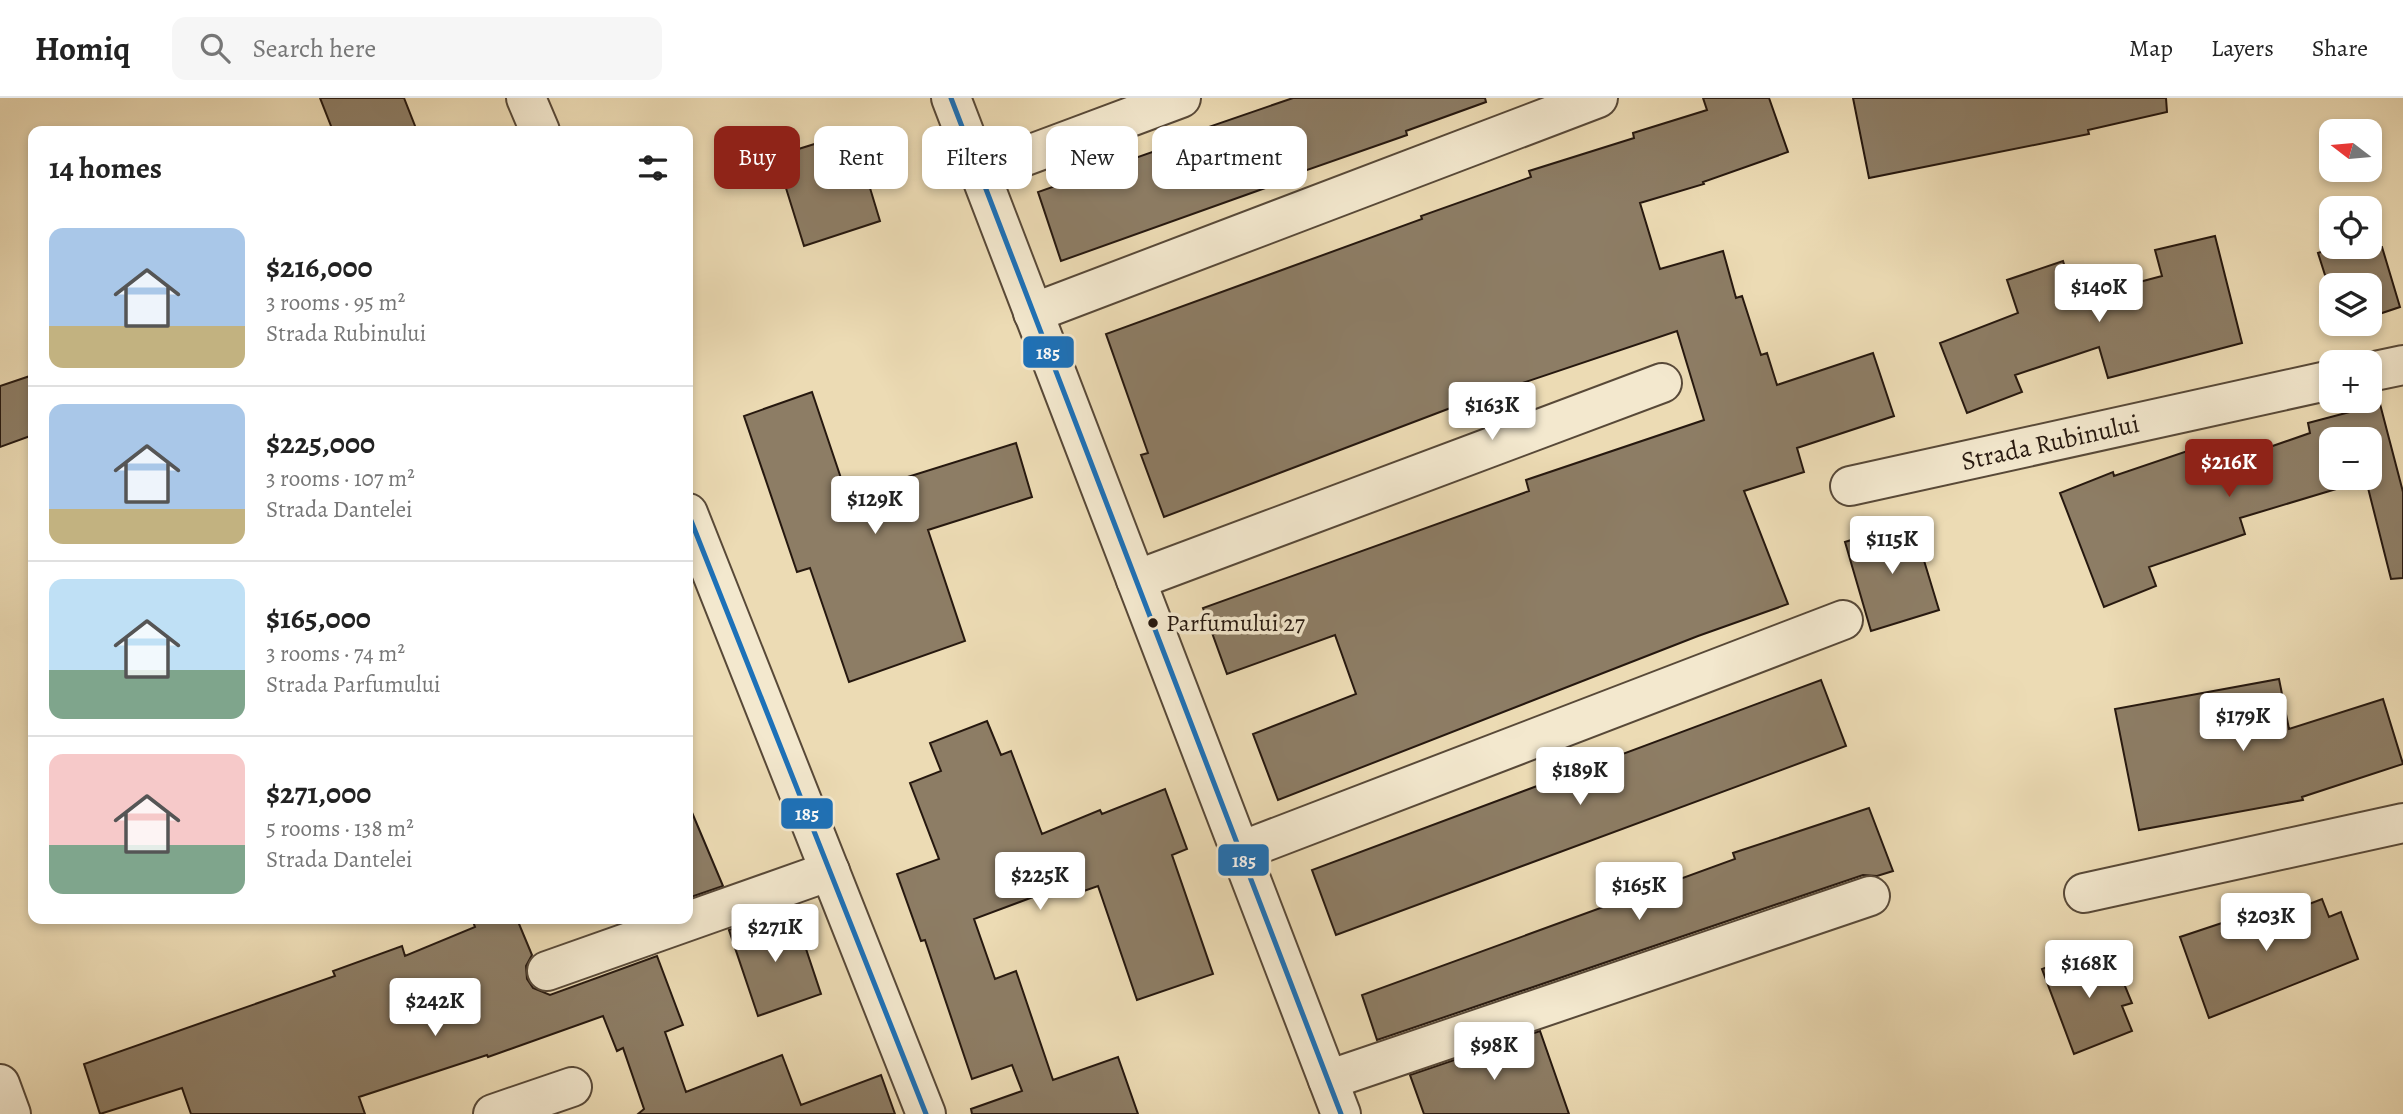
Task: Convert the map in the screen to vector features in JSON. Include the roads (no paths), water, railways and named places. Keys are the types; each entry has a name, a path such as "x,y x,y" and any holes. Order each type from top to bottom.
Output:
{"street":[{"path":"526,98 538,126"},
{"path":"951,98 961,126"},
{"path":"1032,153 1181,98"},
{"path":"1033,313 1598,98"},
{"path":"985,189 1335,1097 1870,896"},
{"path":"2382,369 2403,365"},
{"path":"1136,580 1662,383"},
{"name":"Strada Rubinului","path":"1850,486 2319,383"},
{"path":"693,526 926,1114"},
{"path":"1241,851 1843,620"},
{"path":"2084,894 2403,823"},
{"path":"693,919 830,871"},
{"path":"547,971 680,924"},
{"path":"0,1084 11,1114"},
{"path":"493,1114 572,1087"}],"place":[{"name":"Parfumului 27","path":"1153,623"}]}
